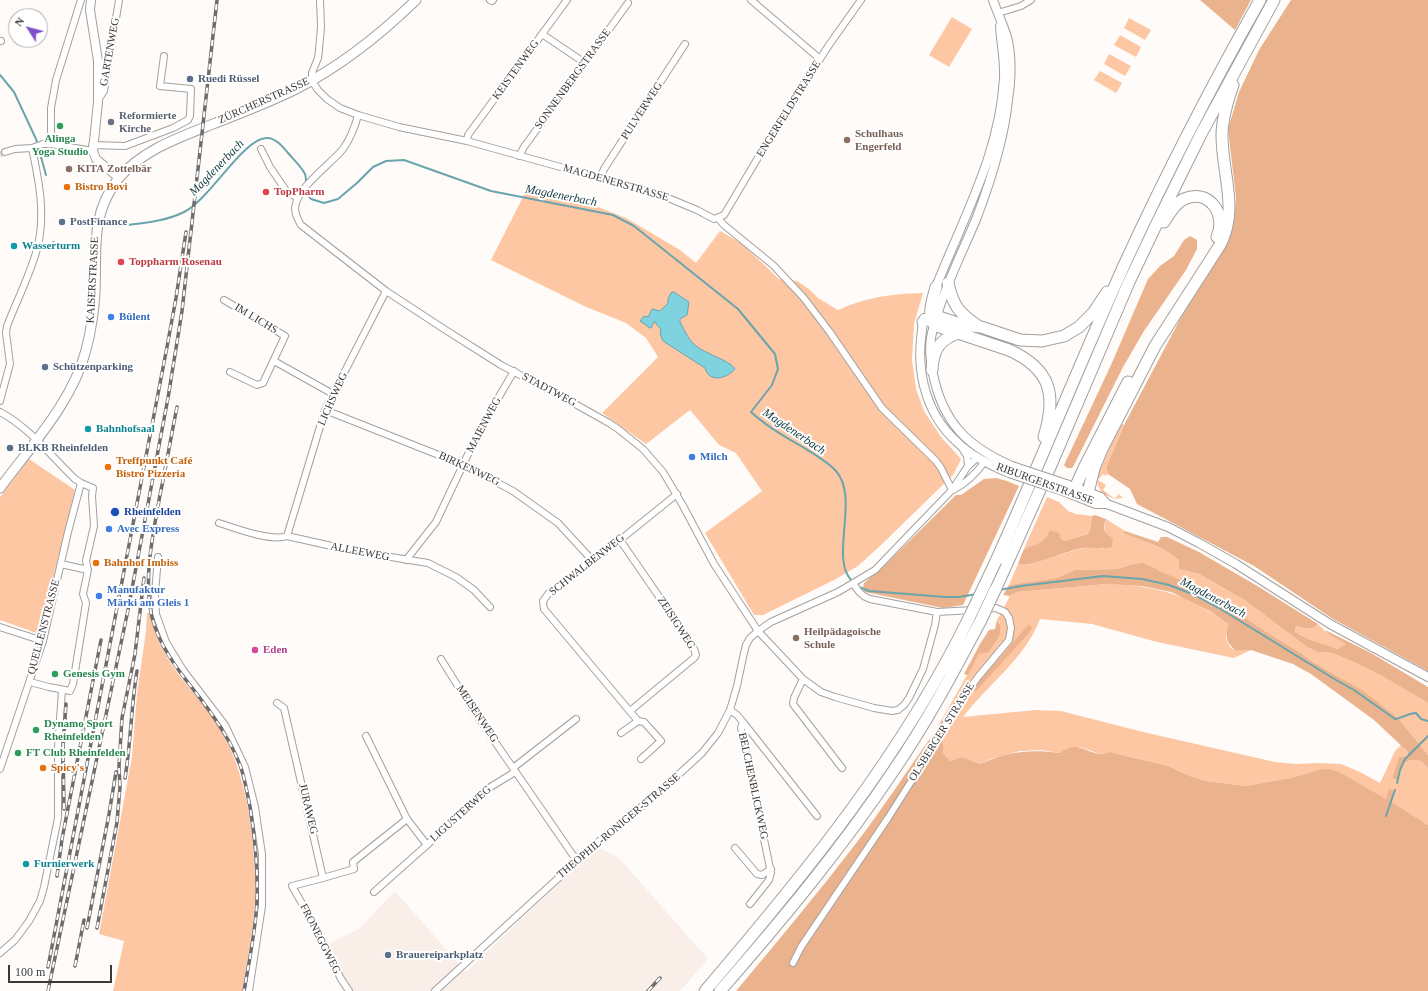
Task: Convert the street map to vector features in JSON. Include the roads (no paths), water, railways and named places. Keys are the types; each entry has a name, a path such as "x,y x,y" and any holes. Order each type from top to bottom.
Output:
{"highway":[{"path":"705,991 793,887 859,800 915,715 966,622 996,561 1126,262 1178,152 1260,0"},
{"path":"720,991 802,894 868,808 925,722 952,675 981,620 1010,559 1130,282 1194,148 1241,58 1274,0"},
{"path":"1074,491 1095,463 1155,346 1220,245 1226,232 1230,209 1222,149 1222,125 1226,104 1241,58"},
{"path":"1074,491 1120,396 1162,324 1211,250 1220,230 1221,220 1218,211 1213,205 1200,197 1185,198 1174,207 1130,282"},
{"path":"948,283 952,300 957,309 964,316 981,327 1020,340 1034,341 1051,339 1064,336 1074,331 1088,319 1126,262"},
{"path":"931,320 936,287"},
{"path":"931,320 963,326 981,327"},
{"path":"931,320 958,333 1020,355 1031,362 1045,379 1050,395 1049,417 1028,489"},
{"path":"932,370 938,346 945,338 958,333"}],"main road":[{"path":"91,0 90,10 98,61 98,102 93,148 96,159 119,178"},
{"name":"ZÜRCHERSTRASSE","path":"162,146 261,105 312,80 372,40 416,0"},
{"name":"RIBURGERSTRASSE","path":"993,0 1007,37 1009,50 1010,72 1008,100 1003,128 991,175 977,215 931,320 920,349 920,365 926,395 944,428 962,447 1011,470 1074,491 1101,498 1107,504 1168,527 1236,564 1330,624 1428,677"},
{"name":"RIBURGERSTRASSE","path":"936,287 984,174 995,139 1004,78 1004,63 999,16"},
{"name":"KAISERSTRASSE","path":"0,488 66,396 84,356 92,324 95,299 95,245 97,223 99,214 108,194 119,178 140,159 162,146"},
{"name":"RIBURGERSTRASSE","path":"931,320 930,349 932,370 941,402 950,418 983,457"}],"street":[{"path":"52,144 51,108 56,80 81,0"},
{"name":"GARTENWEG","path":"98,102 104,91 120,0"},
{"path":"312,80 312,73 318,58 319,50 321,27 320,0"},
{"name":"KEISTENWEG","path":"466,141 468,136 567,0"},
{"path":"752,0 820,59"},
{"name":"ENGERFELDSTRASSE","path":"718,218 724,215 781,119 861,0"},
{"path":"999,16 1032,0"},
{"name":"SONNENBERGSTRASSE","path":"519,156 628,3"},
{"path":"542,34 585,64"},
{"name":"PULVERWEG","path":"600,178 604,169 685,44"},
{"path":"6,152 43,144 93,148 125,146 173,128 188,120 190,116 191,89 160,86 164,56"},
{"name":"MAGDENERSTRASSE","path":"312,80 318,90 327,99 340,108 358,115 399,127 466,141 661,195 697,210 706,216 714,219 718,218 724,225 773,265 803,297 829,331 882,408 936,461 952,490"},
{"name":"STADTWEG","path":"358,115 355,126 343,148 301,191 295,208 297,218 301,225 386,291 444,329 514,371 618,429 643,449 663,472 677,494 714,564 758,631 803,679 821,692 835,697 874,708 892,711 898,710 904,705 924,669 936,625 937,612"},
{"path":"0,401 10,364 6,333 7,326 35,255 39,238 41,201 33,147"},
{"path":"261,149 270,167 286,192 298,198"},
{"name":"LICHSWEG","path":"287,536 325,410 386,291"},
{"name":"IM LICHS","path":"224,300 285,336 263,383 257,385 230,372"},
{"path":"274,361 333,394"},
{"name":"MAIENWEG","path":"406,560 436,522 479,431 514,371"},
{"name":"BIRKENWEG","path":"325,410 464,465 513,491 558,523 592,560"},
{"path":"0,412 36,439 81,483 93,488 92,496 94,526 86,561 88,570 83,594 86,602 73,684 70,691 30,682"},
{"path":"962,447 967,456 968,466"},
{"path":"952,490 964,484 977,472 983,457"},
{"path":"952,490 968,466 983,457"},
{"name":"QUELLENSTRASSE","path":"0,769 43,641 81,483"},
{"name":"THEOPHIL-RONIGER-STRASSE","path":"435,991 576,861 680,775 712,741 730,710 746,645 750,638 771,622 838,592 878,567 952,490"},
{"name":"SCHWALBENWEG","path":"641,759 661,741 644,722 638,721 544,609 543,602 548,594 620,540 677,494"},
{"name":"ALLEEWEG","path":"219,523 247,532 281,538 287,536 354,551 428,564 456,577 474,590 490,606"},
{"name":"ZEISIGWEG","path":"620,540 693,646 696,654 694,658 630,711"},
{"path":"158,557 155,594 156,614 166,642 183,670 225,725 245,767 255,807 262,854 262,906 249,991"},
{"path":"61,564 88,570"},
{"name":"OLSBERGER STRASSE","path":"793,963 801,947 888,818 950,716 978,677 1005,645 1011,635 1009,618 1005,612 996,608 937,612 864,597 853,584"},
{"path":"0,627 43,641"},
{"name":"MEISENWEG","path":"441,659 471,707 576,861"},
{"path":"803,679 794,698 793,704 842,768"},
{"path":"0,953 16,940 29,921 40,901 44,887 58,818 58,748 62,690"},
{"name":"JURAWEG","path":"277,702 284,708 323,878"},
{"name":"BELCHENBLICKWEG","path":"730,710 743,722 741,728 771,868"},
{"path":"514,770 576,719"},
{"path":"621,733 638,721"},
{"path":"743,722 817,816"},
{"name":"LIGUSTERWEG","path":"366,736 408,819 427,845"},
{"name":"LIGUSTERWEG","path":"374,892 427,845 484,791 514,770"},
{"path":"323,878 354,869 353,862 408,819"},
{"path":"735,848 757,874 762,875 771,868"},
{"path":"750,904 769,880 771,868"},
{"name":"FRONEGGWEG","path":"323,878 292,886 312,921 340,979 349,991"}],"water":[{"path":"674,292 689,302 687,315 680,319 686,334 698,347 728,363 735,369 727,375 718,378 710,376 705,368 663,341 660,334 660,328 656,322 654,322 650,328 640,321 644,316 648,317 652,309 660,311 668,303 671,293"}],"waterway":[{"name":"Magdenerbach","path":"0,75 14,92 36,139 46,175"},
{"name":"Magdenerbach","path":"119,226 160,220 184,212 204,196 247,148 257,141 266,138 273,139 284,148 305,174 306,183"},
{"name":"Magdenerbach","path":"306,189 307,194 311,199 324,203 338,199 373,167 386,161 404,160 491,191 613,215 634,226 738,309 775,354 778,369 772,385 751,412 763,422 824,461 836,471 843,483 845,496 846,512 843,558 846,571 852,581"},
{"name":"Magdenerbach","path":"53,242 61,246 77,243"},
{"name":"Magdenerbach","path":"999,590 1103,576 1142,579 1169,585 1195,595 1219,608 1354,690 1395,719 1416,713 1421,719 1428,721"},
{"name":"Magdenerbach","path":"859,587 869,591 945,597 959,597 977,594"},
{"path":"1397,783 1400,770 1405,759 1428,736"},
{"path":"1386,816 1395,790"}],"tunnel":[{"path":"0,155 5,152"}],"railway":[{"path":"48,991 128,610 168,398 182,311 217,0"},
{"path":"48,967 167,347 186,232"},
{"path":"177,407 152,541 148,587 149,602 157,632 171,660 224,732 238,759 245,780 257,864 257,887 255,922 244,991"},
{"path":"97,928 117,822 120,787 119,766 122,718 135,654 144,578"},
{"path":"57,876 62,839 101,640"},
{"path":"125,778 137,671"},
{"path":"64,809 63,748 66,704"},
{"path":"87,928 116,772"},
{"path":"75,966 84,920"},
{"path":"648,991 660,978"}],"place":[{"name":"Ruedi Rüssel","path":"190,79"},
{"name":"Reformierte Kirche","path":"111,122"},
{"name":"Alinga Yoga Studio","path":"60,126"},
{"name":"Schulhaus Engerfeld","path":"847,140"},
{"name":"KITA Zottelbär","path":"69,169"},
{"name":"Bistro Bovi","path":"67,187"},
{"name":"TopPharm","path":"266,192"},
{"name":"PostFinance","path":"62,222"},
{"name":"Wasserturm","path":"14,246"},
{"name":"Toppharm Rosenau","path":"121,262"},
{"name":"Bülent","path":"111,317"},
{"name":"Schützenparking","path":"45,367"},
{"name":"Bahnhofsaal","path":"88,429"},
{"name":"BLKB Rheinfelden","path":"10,448"},
{"name":"Milch","path":"692,457"},
{"name":"Treffpunkt Café Bistro Pizzeria","path":"108,467"},
{"name":"Rheinfelden","path":"115,512"},
{"name":"Avec Express","path":"109,529"},
{"name":"Bahnhof Imbiss","path":"96,563"},
{"name":"Manufaktur Märki am Gleis 1","path":"99,596"},
{"name":"Heilpädagoische Schule","path":"796,638"},
{"name":"Eden","path":"255,650"},
{"name":"Genesis Gym","path":"55,674"},
{"name":"Dynamo Sport Rheinfelden","path":"36,730"},
{"name":"FT Club Rheinfelden","path":"18,753"},
{"name":"Spicy's","path":"43,768"},
{"name":"Furnierwerk","path":"26,864"},
{"name":"Brauereiparkplatz","path":"388,955"}]}
